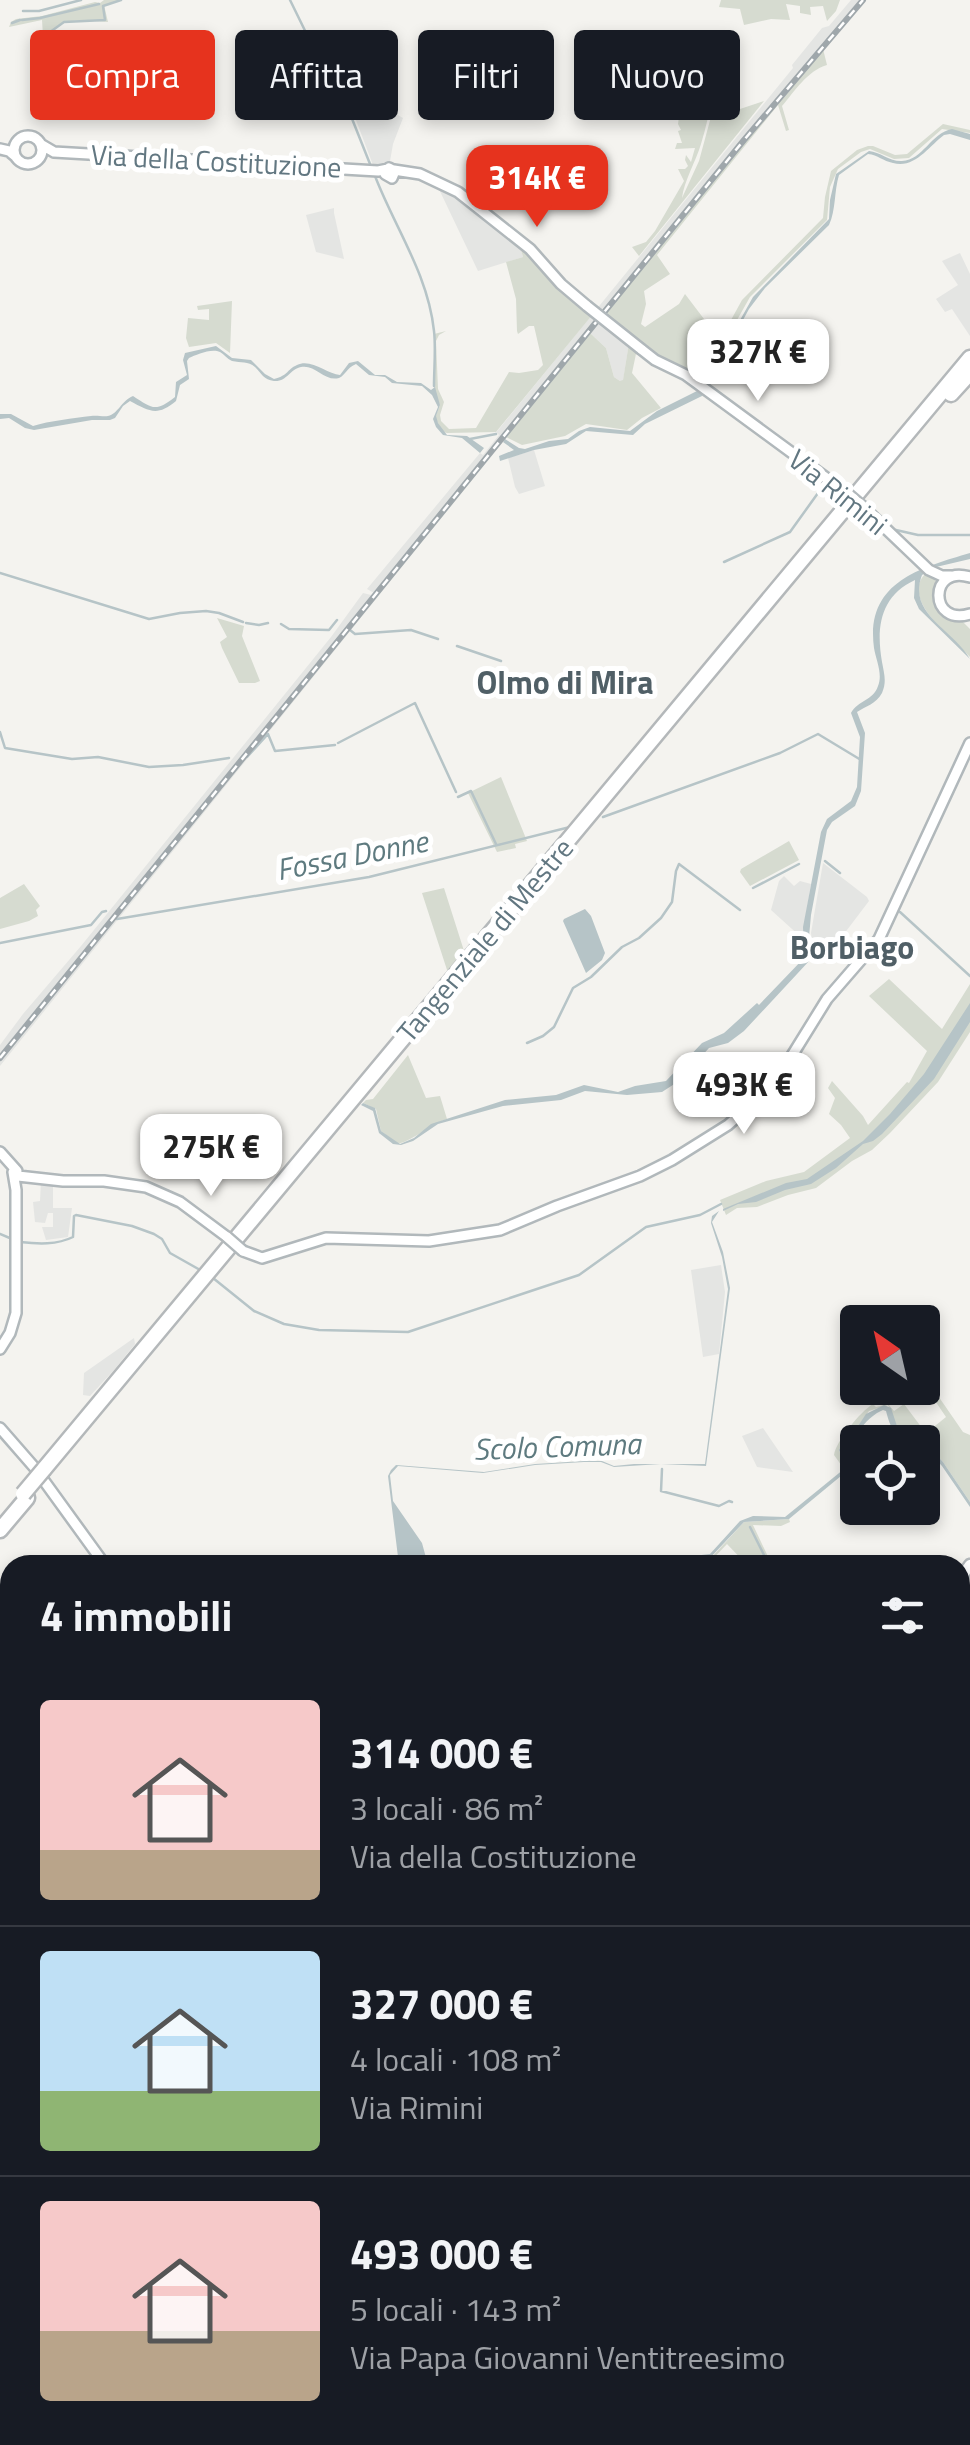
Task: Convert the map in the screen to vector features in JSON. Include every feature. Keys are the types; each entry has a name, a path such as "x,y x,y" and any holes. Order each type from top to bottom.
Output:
{"highway":[{"name":"Tangenziale di Mestre","path":"355,1100 970,358"},
{"name":"Tangenziale di Mestre","path":"2,1527 355,1100 970,370"}],"main road":[{"path":"29,136 42,145 40,158 28,164 2,149 29,136"},
{"path":"15,156 16,144"},
{"name":"Via della Costituzione","path":"42,145 54,152"},
{"name":"Via della Costituzione","path":"40,158 54,152 420,174 448,186 496,220 537,256 561,284 640,349 703,388"},
{"name":"Via Rimini","path":"703,388 862,506 928,569 940,589 943,608 956,616"},
{"path":"928,569 951,576 968,575"},
{"path":"940,589 951,576"},
{"path":"956,616 970,614"},
{"path":"956,616 970,626"},
{"path":"16,1173 63,1181 120,1182 157,1190 198,1214 243,1250 262,1258 326,1238 428,1241 500,1230 640,1176 728,1124 775,1083 827,999 879,939 970,743"},
{"path":"0,1152 16,1173 17,1240 15,1320 0,1349"},
{"path":"0,1428 34,1467 98,1555"}],"shaded area":[{"path":"122,0 104,5 108,22 63,22 53,30 43,30 42,20 9,27 16,19"},
{"path":"721,0 840,0 827,21 823,6 810,7 811,15 800,13 800,6 786,4 790,20 771,19 744,25 740,9 719,7"},
{"path":"851,0 865,0 601,319 629,343 623,381 614,377 606,348 590,333 0,1066 0,1045 23,1014 363,593 374,593 367,589 480,453 483,455 499,435 496,432 822,28 829,26"},
{"path":"827,44 823,49 827,65 807,77 782,106 789,130 786,131 778,105 657,255 670,274 644,291 646,304 641,324 645,327 679,304 685,294 720,340 742,300 823,218 831,171 868,146 895,155 907,154 943,124 970,133 942,129 909,158 894,159 870,149 838,169 830,187 827,220 750,297 701,384 657,359 604,316"},
{"path":"764,101 639,256 632,247 646,242 655,231 684,181 678,169 688,166 686,155 691,162 695,148 675,149 677,143 682,143 679,120 707,120 682,198 699,161 710,120 740,120 740,109"},
{"path":"398,115 403,118 389,167 373,165 356,120 398,120"},
{"path":"952,129 970,134 970,140 944,135 915,160 901,164 868,154 839,175 829,225 765,288 749,309 706,388 703,386 753,297 829,219 836,174 869,151 898,161 909,160"},
{"path":"437,185 519,243 523,257 478,271"},
{"path":"334,208 344,259 316,252 306,215"},
{"path":"519,243 593,314 496,432 443,432 435,418 440,405 434,393 434,334 446,331 436,341 438,389 444,402 440,415 449,429 476,428 509,372 538,370 543,365 534,326 518,334 517,331 516,299 506,262 523,257"},
{"path":"960,253 970,274 970,336 952,309 945,312 936,299 958,285 942,261"},
{"path":"232,301 230,353 216,343 189,347 188,318 209,320 209,309 198,310 197,306"},
{"path":"590,333 606,348 614,377 620,381 629,343 637,349 632,373 661,408 627,430 586,424 565,436 522,445 506,437"},
{"path":"216,346 232,358 251,360 274,379 302,363 340,375 349,363 358,361 375,375 385,375 397,382 421,383 431,390 435,387 440,405 436,416 447,435 467,436 484,448 480,453 462,438 443,435 433,419 438,407 422,386 392,383 385,377 369,375 356,364 339,378 301,367 274,381 252,365 232,361 216,351 189,358 189,379 180,385 176,401 158,411 130,401 110,420 34,430 9,418 0,419 0,414 11,414 33,426 108,416 133,396 158,407 175,397 176,382 187,375 185,353"},
{"path":"701,389 702,396 645,424 633,435 586,431 566,444 500,461 499,456 514,450 503,442 505,439 525,449 568,439 590,427 630,431 657,411"},
{"path":"534,450 545,486 519,494 508,458"},
{"path":"970,553 970,559 936,567 922,575 919,589 926,611 970,659 919,609 914,598 915,580 894,595 883,614 880,649 884,685 877,700 857,712 865,733 861,791 855,806 827,830 811,915 810,960 744,1031 728,1043 709,1048 679,1081 662,1092 627,1095 585,1091 561,1100 503,1106 438,1124 401,1145 379,1133 373,1111 363,1103 375,1108 381,1131 400,1144 431,1124 505,1100 556,1095 584,1085 618,1092 666,1081 702,1043 724,1033 759,1005 804,958 803,927 821,832 827,819 851,801 857,787 860,737 851,713 873,695 879,681 873,626 878,607 887,593 915,572"},
{"path":"927,572 935,580 952,618 970,629 970,657 923,605 920,582"},
{"path":"217,618 244,626 242,636 260,681 239,683 222,648 220,642 227,637"},
{"path":"501,777 527,841 497,852 468,793"},
{"path":"789,841 799,860 750,886 741,869"},
{"path":"823,863 869,901 828,955 812,943 811,933"},
{"path":"784,876 794,886 800,881 811,884 802,938 771,910"},
{"path":"24,884 40,906 36,910 38,916 0,929 0,898"},
{"path":"444,888 465,954 448,973 422,893"},
{"path":"585,909 605,953 586,973 563,921"},
{"path":"889,979 942,1029 970,984 970,1032 938,1082 872,1150 816,1188 757,1207 737,1208 726,1215 720,1200 766,1181 804,1172 850,1138 829,1114 835,1098 828,1088 832,1081 868,1125 909,1083 927,1051 869,996"},
{"path":"970,1003 970,1022 934,1079 882,1134 811,1184 723,1211 723,1209 786,1183 807,1179 863,1141 924,1074"},
{"path":"408,1055 426,1098 440,1096 447,1119 398,1144 381,1131 376,1109 363,1103 373,1099"},
{"path":"41,1181 53,1184 53,1208 72,1208 68,1237 46,1240 42,1227 53,1227 53,1213 48,1213 45,1223 35,1222 33,1202 40,1201"},
{"path":"719,1211 712,1222 723,1252 730,1288 706,1466 661,1464 705,1464 728,1289 711,1223 712,1216"},
{"path":"721,1265 725,1292 719,1354 703,1357 691,1270"},
{"path":"134,1338 135,1344 114,1370 90,1396 83,1395 84,1373"},
{"path":"940,1399 963,1432 970,1435 970,1502 940,1459 940,1425 936,1425 946,1417 938,1405"},
{"path":"872,1405 888,1405 869,1411 859,1425 852,1425"},
{"path":"884,1405 891,1408 897,1425 891,1425 883,1410 859,1425 866,1414"},
{"path":"888,1405 894,1411 905,1405 920,1425 896,1425"},
{"path":"763,1428 793,1472 757,1467 742,1436"},
{"path":"840,1441 840,1463 834,1455"},
{"path":"940,1459 970,1507 942,1466"},
{"path":"584,1461 602,1461 614,1466 661,1464 614,1467 584,1462 483,1473 398,1466 390,1475 393,1501 422,1543 425,1555 398,1555 388,1476 396,1465 484,1472 535,1464"},
{"path":"840,1472 840,1477 789,1519 744,1522 713,1555 702,1555 710,1554 740,1521 753,1516 785,1517"},
{"path":"744,1522 790,1522 781,1526 753,1525 767,1555 737,1555 727,1544 714,1555"}],"waterway":[{"path":"23,11 81,0"},
{"path":"53,30 64,22 105,20 103,6 121,0"},
{"path":"290,0 313,47 337,81 372,169"},
{"path":"22,20 99,4"},
{"path":"12,23 20,20"},
{"path":"375,176 431,310 434,386"},
{"path":"470,439 496,434"},
{"path":"724,562 790,532 818,493"},
{"path":"896,530 918,535 970,535"},
{"path":"0,573 149,619 206,611 243,622"},
{"path":"281,624 289,629 329,630 337,620"},
{"path":"246,623 268,623"},
{"path":"350,630 355,634 411,630 438,639"},
{"path":"457,646 501,661"},
{"path":"338,743 415,703 456,792"},
{"path":"0,732 5,748 72,759 98,757 149,767 229,758"},
{"path":"247,757 268,734 275,751 335,745"},
{"name":"Fossa Donne","path":"603,817 780,753 818,734 861,760"},
{"path":"458,797 471,791 496,844"},
{"name":"Fossa Donne","path":"117,919 369,877 570,827 585,809"},
{"path":"825,861 840,873"},
{"path":"527,1043 554,1027 573,988 661,918 672,902 679,864 740,910"},
{"path":"753,888 799,864"},
{"name":"Fossa Donne","path":"0,943 91,925 106,911"},
{"path":"900,912 970,976"},
{"path":"213,1278 254,1311 284,1324 319,1330 408,1332 579,1275 646,1227 700,1215 721,1204"},
{"path":"20,1242 67,1240 73,1237 76,1215 154,1234 170,1253 202,1271"},
{"path":"0,1234 12,1239"},
{"path":"662,1469 661,1491 719,1506 732,1502"},
{"path":"750,1527 764,1555"}],"railway":[{"path":"0,1058 744,140 863,0"}],"district":[{"name":"Olmo di Mira","path":"565,683"},
{"name":"Borbiago","path":"852,948"}],"water label":[{"name":"Scolo Comuna","path":"557,1447"}]}
